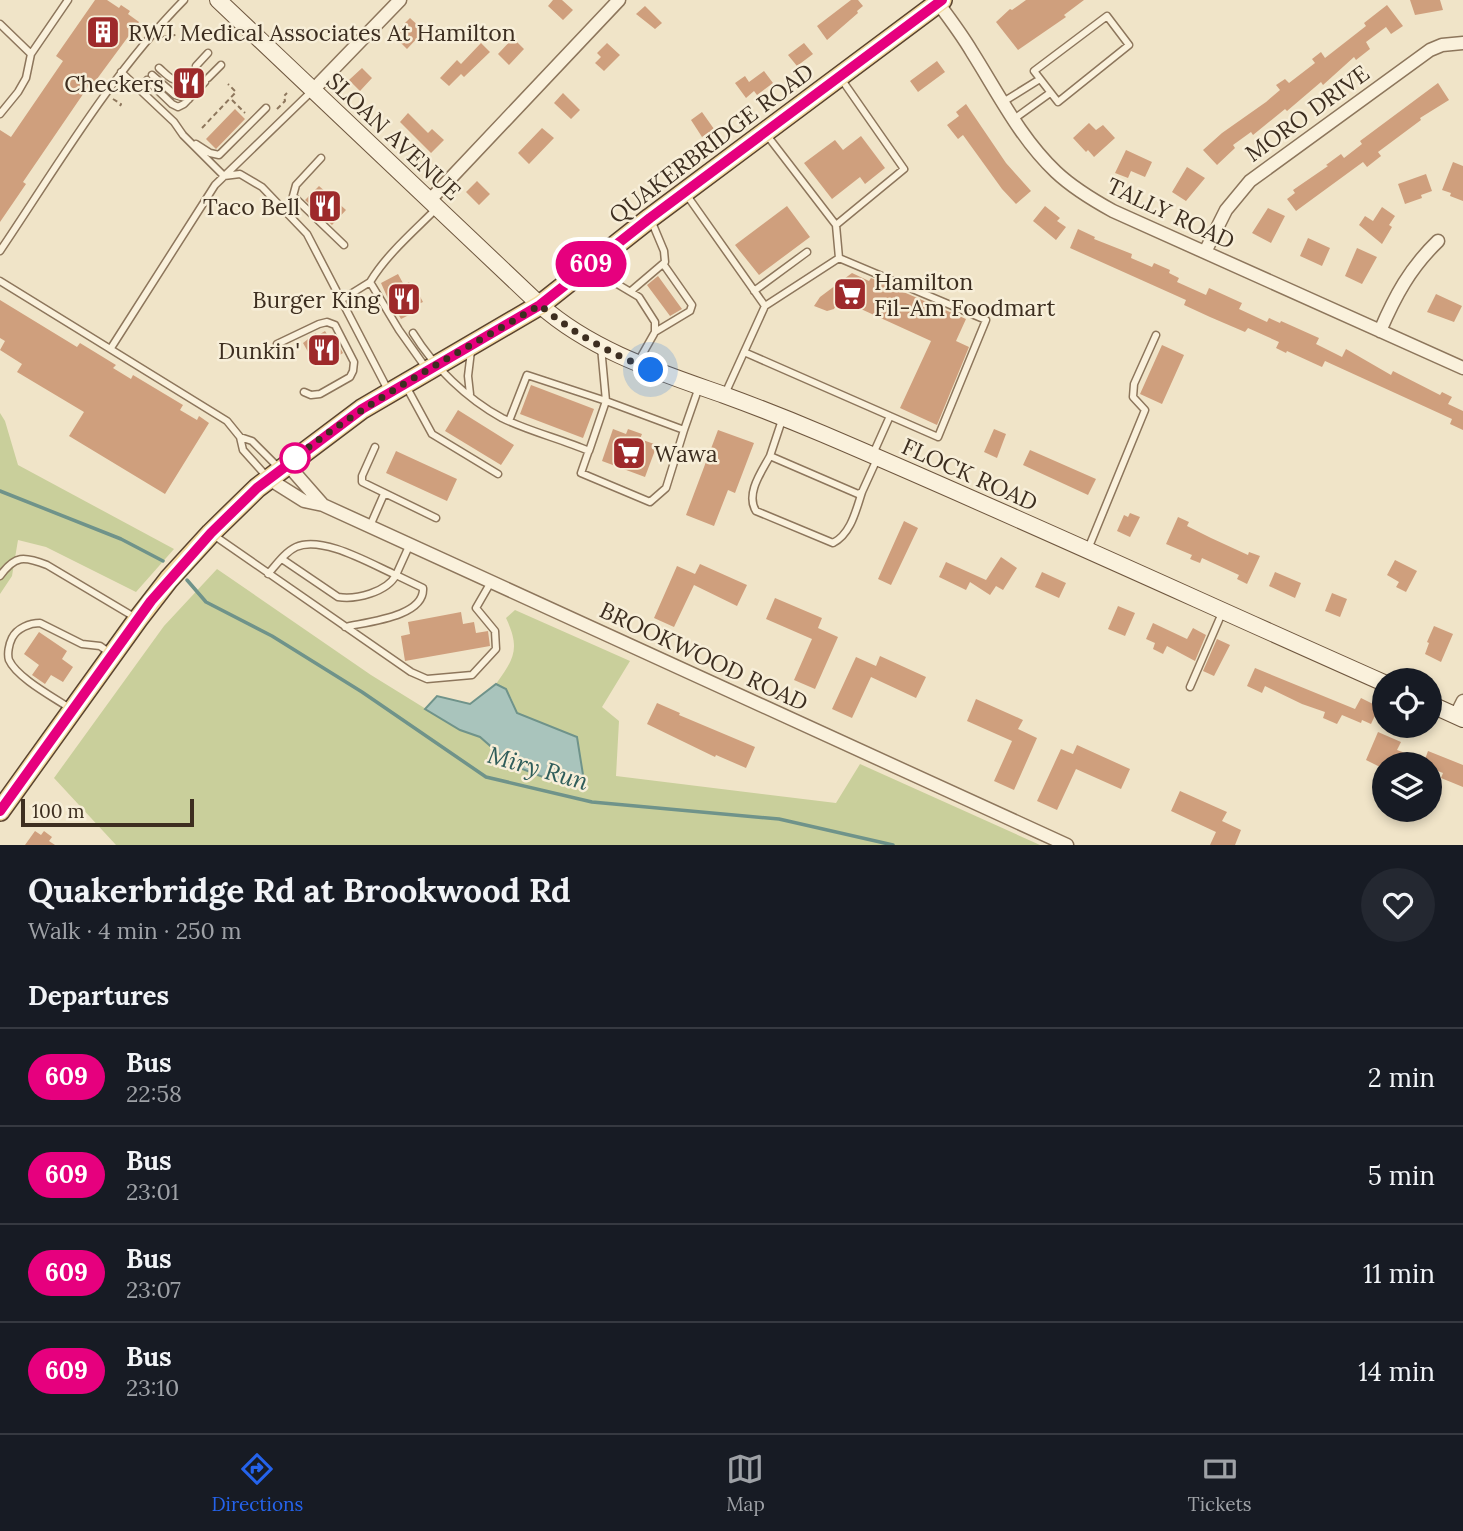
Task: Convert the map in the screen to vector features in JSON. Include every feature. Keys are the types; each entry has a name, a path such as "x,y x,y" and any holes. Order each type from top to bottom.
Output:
{"main road":[{"name":"SLOAN AVENUE","path":"218,0 540,305"},
{"name":"QUAKERBRIDGE ROAD","path":"0,811 169,579 211,533 279,471 340,424 396,387 540,305 684,192 940,1"},
{"name":"FLOCK ROAD","path":"540,305 557,320 637,364 724,395 875,456 1372,678"},
{"path":"1442,707 1461,711"}],"street":[{"path":"313,90 400,0"},
{"path":"434,204 619,0"},
{"name":"TALLY ROAD","path":"940,1 1014,119 1054,170 1091,199 1463,368"},
{"name":"MORO DRIVE","path":"1205,252 1226,210 1250,181 1430,50 1443,45 1463,43"},
{"path":"1380,331 1409,272 1438,242"},
{"name":"BROOKWOOD ROAD","path":"279,471 304,501 323,505 410,544 1066,845"},
{"name":"BROOKWOOD ROAD","path":"279,471 323,505"}],"lane":[{"path":"0,114 18,92 26,78 31,54 68,0"},
{"path":"0,251 121,72 184,0"},
{"path":"1107,16 1129,45 1058,102 1040,79 1034,71 1107,16"},
{"path":"0,24 31,54"},
{"path":"159,68 172,80 183,81 208,53"},
{"path":"150,78 172,104 181,106 220,65"},
{"path":"121,72 174,122 183,135 224,176"},
{"path":"836,225 904,169 840,76"},
{"path":"1002,103 1040,79"},
{"path":"111,348 215,185 313,90"},
{"path":"1014,119 1050,93"},
{"path":"183,135 210,153 219,155 266,108"},
{"path":"765,132 836,225 839,258"},
{"path":"321,158 296,185 293,196 344,245"},
{"path":"224,176 240,174 275,198 307,234 341,300 396,387 432,434 498,474"},
{"path":"684,192 765,306"},
{"path":"341,300 370,282 377,270 434,204"},
{"path":"637,364 655,332 690,312 692,305 664,265 664,251 650,218"},
{"path":"754,291 807,252"},
{"path":"724,395 765,306 839,258"},
{"path":"744,352 938,437 986,320 839,258"},
{"path":"631,291 664,265"},
{"path":"589,266 639,298 654,322 655,332"},
{"path":"0,281 227,421 240,438 243,450 279,471"},
{"path":"370,282 399,330 431,368 470,394 478,403 509,421 589,450"},
{"path":"277,344 319,324 327,322 335,325 354,362 353,371 350,377 320,394 311,395 304,392"},
{"path":"413,333 431,368"},
{"path":"1087,551 1145,410 1133,397 1134,384 1156,335"},
{"path":"470,394 468,376 472,345"},
{"path":"601,346 606,401 581,473 650,502 666,488 699,387"},
{"path":"509,421 527,375 684,430"},
{"path":"783,418 770,456 754,488 752,502 756,511 833,543 849,528 890,416"},
{"path":"240,438 252,441 279,471"},
{"path":"375,447 362,480 364,484 436,518"},
{"path":"770,456 859,494 862,492"},
{"path":"370,526 384,494"},
{"path":"211,533 411,672 427,679 472,675 496,649 495,631 476,608 491,582"},
{"path":"268,574 297,546 318,544 338,549 423,588 423,594 416,605 402,614 345,627"},
{"path":"282,559 338,597 349,598 392,583 410,544"},
{"path":"0,576 15,560 33,559 138,619"},
{"path":"1190,687 1222,611"},
{"path":"73,710 19,673 9,661 8,651 13,636 24,626 40,623 82,644 100,646 112,655"}],"path":[{"path":"155,45 163,36 176,35"},
{"path":"202,128 236,92 228,84"},
{"path":"277,109 285,101 284,96 287,93"},
{"path":"230,99 251,119"}],"green space":[{"path":"0,413 5,421 18,465 174,549 136,592 46,547 18,540 12,576 0,594"},
{"path":"217,569 371,675 460,730 480,737 512,765 516,731 515,709 512,699 496,684 511,660 514,645 506,618 515,610 630,661 602,707 619,721 616,776 836,803 860,764 1040,845 116,845 54,778 164,626"}],"water":[{"path":"496,684 506,689 517,713 577,737 584,781 548,779 512,765 480,737 460,730 425,709 437,696 470,704"}],"building":[{"path":"95,0 107,0 119,8 121,5 139,22 94,83 92,81 23,182 26,184 0,222 0,130 11,137 63,61 56,56"},
{"path":"553,0 562,0 573,10 563,20 548,6"},
{"path":"851,0 858,0 863,6 827,40 817,26"},
{"path":"1026,0 1084,0 1064,15 1066,17 1018,50 996,22 1010,9"},
{"path":"1410,0 1440,0 1443,10 1415,15"},
{"path":"1387,5 1403,26 1391,34 1386,27 1366,42 1370,49 1356,60 1354,57 1323,85 1321,82 1253,135 1251,132 1233,145 1235,148 1217,165 1203,150 1280,90 1276,85 1285,79 1289,83 1315,63 1312,59 1321,52 1325,58 1366,26 1364,23"},
{"path":"645,6 662,23 655,29 636,14"},
{"path":"410,18 424,31 407,49 393,35"},
{"path":"513,38 524,49 509,65 498,54"},
{"path":"481,43 490,52 464,77 461,74 449,86 440,78 457,60 461,64"},
{"path":"607,43 620,55 604,71 595,63 601,57 597,53"},
{"path":"804,43 813,54 797,66 788,55"},
{"path":"937,61 945,72 918,92 910,81"},
{"path":"362,68 372,78 360,91 349,80"},
{"path":"764,71 773,83 757,95 754,91 746,98 735,83 745,76 749,82"},
{"path":"1438,83 1449,100 1420,118 1421,120 1378,152 1381,156 1367,167 1363,162 1296,211 1287,199 1295,193 1293,190 1341,154 1344,158 1362,144 1360,141"},
{"path":"563,93 580,110 571,119 554,103"},
{"path":"966,104 1006,163 1031,191 1016,204 963,135 958,139 947,125 959,116 956,112"},
{"path":"235,109 245,119 216,149 206,139"},
{"path":"702,112 714,129 702,137 691,120"},
{"path":"408,113 428,133 432,129 444,140 431,153 400,122"},
{"path":"1089,123 1096,130 1103,125 1115,138 1094,157 1073,138"},
{"path":"542,128 554,138 529,164 518,153"},
{"path":"861,136 885,168 865,184 860,177 832,199 804,163 835,140 843,150"},
{"path":"1126,150 1152,162 1145,177 1131,171 1128,178 1115,173"},
{"path":"1453,162 1463,166 1463,201 1442,190"},
{"path":"1187,167 1205,178 1186,201 1172,192"},
{"path":"1426,174 1432,191 1405,204 1398,184"},
{"path":"477,181 490,194 479,205 466,192"},
{"name":"Taco Bell","path":"319,186 346,210 332,225 305,200"},
{"path":"787,206 810,237 759,275 735,245"},
{"path":"1045,206 1060,218 1057,221 1066,227 1056,240 1033,221"},
{"path":"1382,207 1395,216 1382,244 1359,225 1365,216 1373,221"},
{"path":"1268,208 1285,216 1271,243 1252,233"},
{"path":"1078,229 1095,237 1094,239 1132,254 1131,258 1152,267 1154,263 1170,270 1169,273 1179,278 1177,282 1206,295 1209,288 1242,303 1239,309 1267,322 1269,318 1280,323 1281,321 1319,338 1316,344 1342,357 1346,349 1391,375 1393,371 1440,395 1442,392 1452,397 1448,404 1463,411 1463,430 1450,424 1452,419 1325,361 1322,367 1287,351 1286,353 1276,348 1279,342 1248,328 1245,332 1210,317 1184,305 1186,300 1070,248"},
{"path":"1308,238 1330,248 1322,266 1300,256"},
{"path":"1357,248 1377,257 1362,284 1345,276"},
{"path":"852,273 869,281 871,278 966,319 956,341 969,347 937,425 900,408 931,341 839,299 834,309 827,311 814,306 820,297"},
{"name":"Burger King","path":"398,274 404,285 409,282 414,290 416,289 423,302 412,307 415,312 401,319 395,309 393,310 381,283"},
{"path":"658,276 682,309 670,316 647,285"},
{"path":"1436,294 1462,306 1454,322 1427,312"},
{"path":"0,300 77,347 80,343 116,365 113,368 131,379 133,375 183,405 180,410 197,420 199,416 209,423 165,494 69,436 84,412 17,372 22,364 0,350 5,341 0,338"},
{"name":"Dunkin'","path":"325,331 334,346 338,344 343,353 335,358 332,353 315,364 303,343 316,333 317,336"},
{"path":"1162,345 1184,355 1162,404 1140,394"},
{"name":"Wawa","path":"531,385 594,409 583,438 520,414"},
{"path":"458,410 514,445 501,465 445,431"},
{"name":"Wawa","path":"613,429 626,434 628,429 642,434 640,439 657,445 645,477 602,461"},
{"path":"994,429 1006,434 997,458 984,452"},
{"path":"718,430 754,443 735,493 728,490 714,526 686,515"},
{"path":"1030,450 1096,479 1088,495 1023,465"},
{"path":"396,451 457,479 447,501 386,473"},
{"path":"1130,513 1140,517 1130,537 1117,531 1124,515 1128,517"},
{"path":"1178,517 1189,522 1187,526 1211,538 1248,555 1249,552 1260,556 1247,584 1237,579 1239,575 1202,558 1200,563 1190,559 1192,555 1166,544"},
{"path":"904,521 918,528 891,585 878,579"},
{"path":"1001,557 1017,568 1003,590 996,586 990,595 970,582 966,590 939,577 946,562 986,580"},
{"path":"1395,560 1417,571 1406,592 1396,587 1399,582 1387,575"},
{"path":"700,564 747,585 737,606 694,585 674,627 654,618 677,566 695,574"},
{"path":"1042,572 1066,583 1059,598 1035,587"},
{"path":"1275,572 1301,583 1295,598 1269,586"},
{"path":"1332,593 1347,599 1340,617 1325,611"},
{"path":"775,598 822,618 818,628 838,637 815,689 794,680 812,639 766,619"},
{"path":"1118,606 1135,613 1125,636 1108,629"},
{"path":"461,612 463,624 474,622 476,633 488,631 490,646 405,661 401,636 410,634 408,622"},
{"path":"1153,623 1187,639 1193,628 1206,635 1195,661 1167,646 1163,654 1153,649 1155,643 1146,639"},
{"path":"1434,626 1453,634 1441,662 1425,654"},
{"path":"39,632 67,651 62,659 73,667 63,682 51,675 45,684 32,675 39,665 24,654"},
{"path":"1217,639 1230,645 1214,676 1203,671"},
{"path":"880,656 926,677 916,698 871,677 852,718 832,709 856,657 876,666"},
{"path":"1255,668 1355,709 1361,698 1372,704 1372,722 1371,724 1362,720 1361,723 1342,715 1337,724 1323,718 1325,712 1265,686 1262,693 1247,686"},
{"path":"976,699 1023,720 1018,729 1037,738 1014,790 994,781 1012,741 967,721"},
{"path":"657,703 755,747 746,768 716,755 715,757 647,724"},
{"path":"1375,738 1392,738 1401,742 1397,750 1402,752 1372,752 1372,763 1366,760"},
{"path":"1077,745 1130,769 1121,789 1076,769 1057,810 1037,801 1061,749 1073,754"},
{"path":"1442,757 1463,765 1463,787 1442,778"},
{"path":"1180,791 1227,812 1222,821 1241,830 1235,845 1210,845 1216,832 1171,811"},
{"path":"35,831 41,835 44,831 52,837 49,841 55,845 25,845"}],"waterway":[{"name":"Miry Run","path":"0,491 121,539 163,561"},
{"name":"Miry Run","path":"187,580 206,602 272,636 362,692 486,777 592,802 779,819 893,845"}],"bus line":[{"name":"609","path":"0,811 151,601 211,533 257,488 304,450 388,392 540,305 650,218 942,0"}],"place":[{"name":"RWJ Medical Associates At Hamilton","path":"103,32"},
{"name":"Checkers","path":"189,83"},
{"name":"Taco Bell","path":"325,206"},
{"name":"Hamilton Fil-Am Foodmart","path":"850,294"},
{"name":"Burger King","path":"404,299"},
{"name":"Dunkin'","path":"324,350"},
{"name":"Wawa","path":"629,453"}],"route":[{"path":"295,458 287,464 388,392 540,305 557,320 601,346 651,370"}]}
